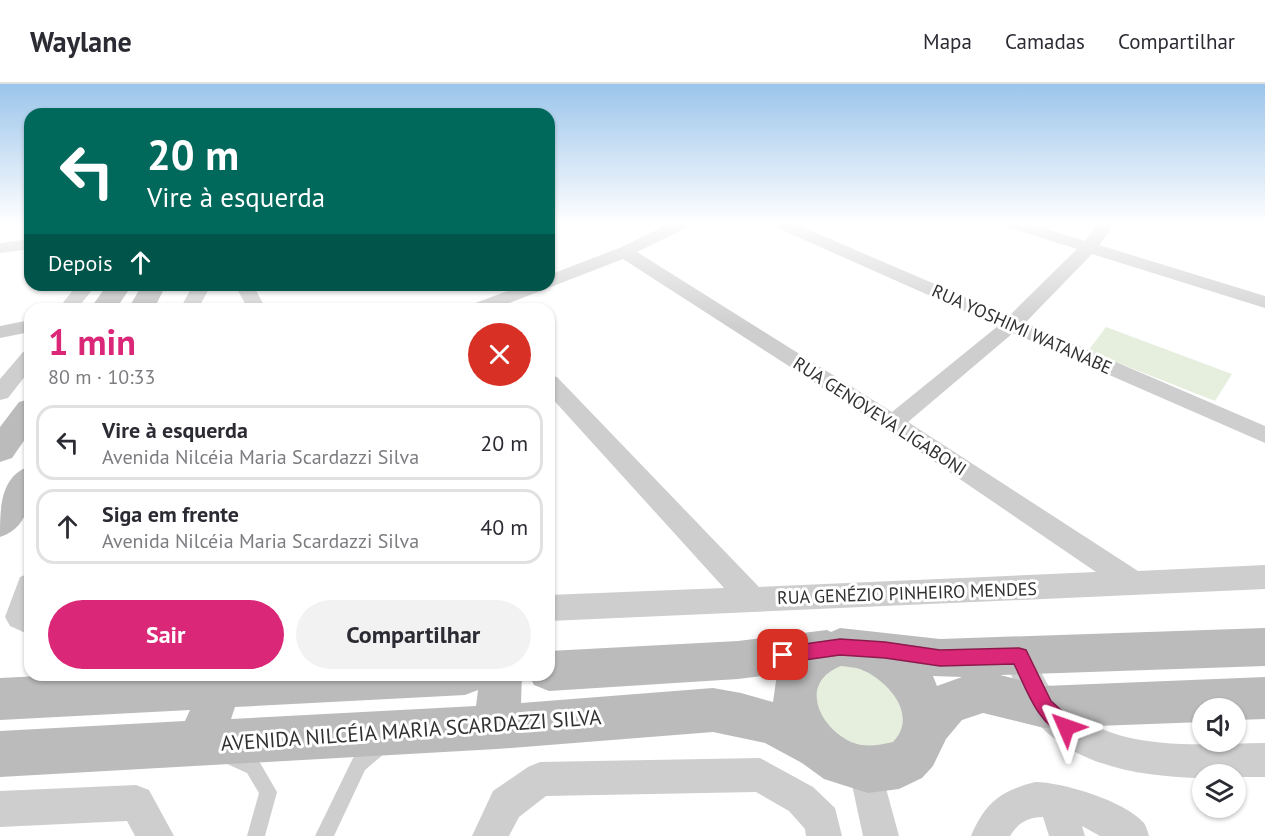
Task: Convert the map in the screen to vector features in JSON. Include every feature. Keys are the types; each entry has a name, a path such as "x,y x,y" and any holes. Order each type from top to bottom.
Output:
{"street":[{"path":"555,279 609,258"},
{"name":"RUA GENOVEVA LIGABONI","path":"635,258 893,423 1134,583"},
{"name":"RUA YOSHIMI WATANABE","path":"859,258 1265,435"},
{"path":"893,423 1012,325 1079,258"},
{"path":"1122,258 1265,302"},
{"path":"72,303 82,291"},
{"path":"494,303 525,291"},
{"path":"0,332 24,327"},
{"path":"0,393 24,363"},
{"path":"555,388 752,599"},
{"path":"0,450 24,417"},
{"path":"0,523 24,487"},
{"name":"RUA GENÉZIO PINHEIRO MENDES","path":"555,608 1265,578"},
{"path":"555,671 738,660 840,648 940,658 1265,647"},
{"path":"924,736 925,716 919,696 908,678 892,663 872,652 840,648 813,657 800,669 794,687 794,706 801,726 815,745 830,757 847,766 866,771 886,770 903,764 916,752 924,736 929,724 946,705 969,695 983,692 1044,707 1265,698"},
{"path":"1019,656 1044,707 1066,727 1088,740 1120,753 1146,760 1265,760"},
{"path":"0,699 343,681"},
{"path":"497,727 501,681"},
{"path":"200,743 221,687"},
{"name":"AVENIDA NILCÉIA MARIA SCARDAZZI SILVA","path":"0,754 497,727 713,710 739,712 765,719 815,745"},
{"path":"866,771 881,836"},
{"path":"490,836 506,804 540,779 760,775 801,799 822,821 824,836"},
{"path":"989,836 1005,812 1016,806 1041,800 1086,808 1102,815 1131,836"},
{"path":"1055,801 1067,836"},
{"path":"0,809 136,803 156,834"}],"lane":[{"path":"324,836 359,764 396,733"},
{"path":"200,743 253,767 268,792 255,836"}],"green space":[{"path":"1106,327 1232,374 1215,401 1088,351"},
{"path":"854,664 886,679 905,710 903,727 896,740 882,748 845,744 817,717 815,684 837,665"}],"route":[{"path":"783,655 852,647 940,658 1019,656 1044,707 1066,727"}]}
